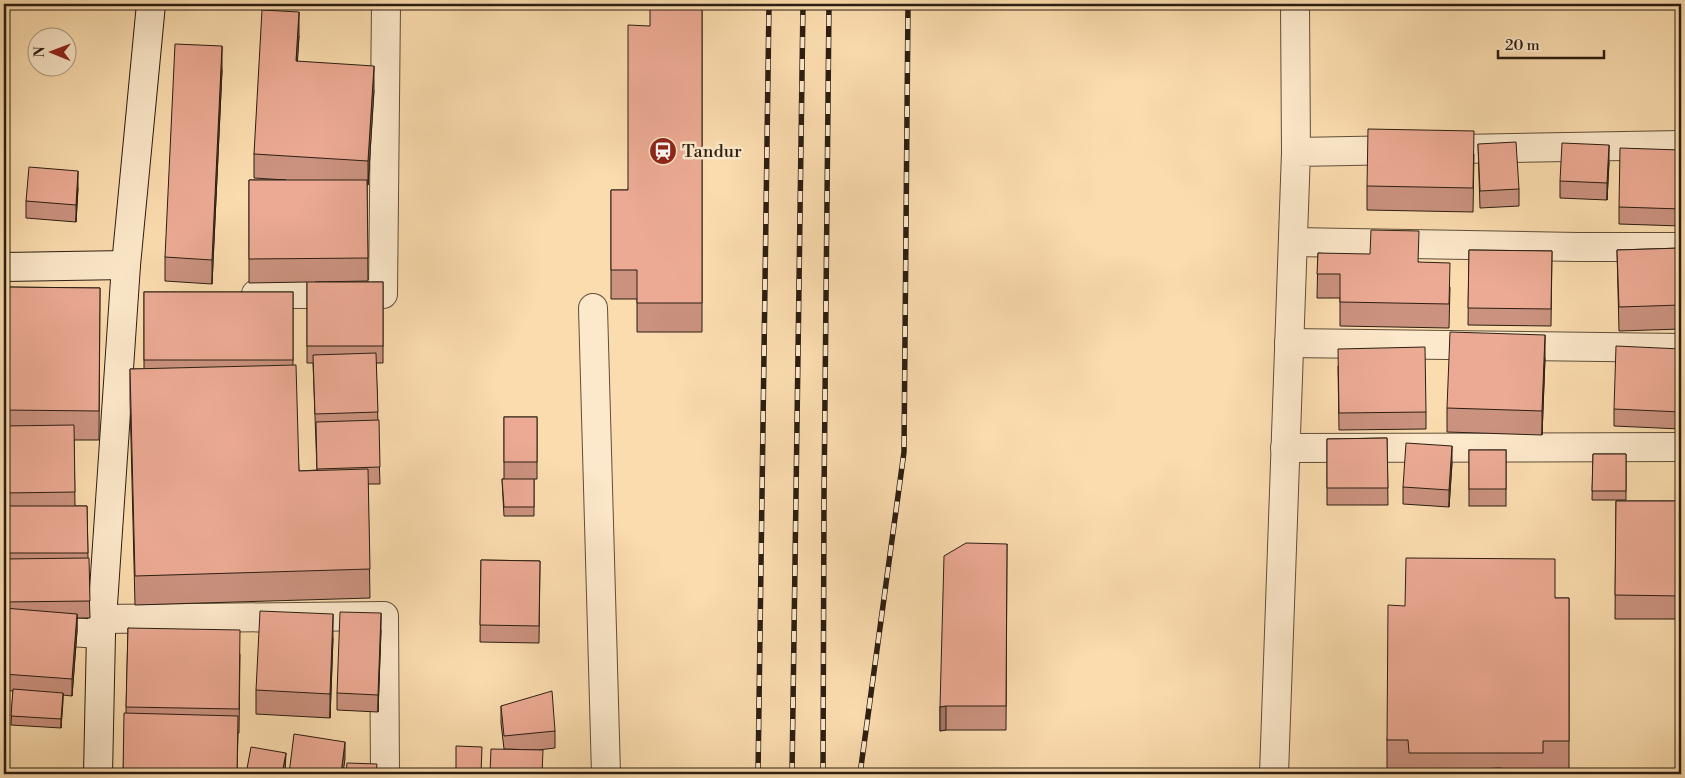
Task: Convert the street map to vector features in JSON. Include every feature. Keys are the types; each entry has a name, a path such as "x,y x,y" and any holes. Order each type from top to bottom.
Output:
{"street":[{"path":"98,774 102,626 134,294 126,265 151,4"},
{"path":"234,294 383,294 386,4"},
{"path":"1274,774 1296,152 1295,4"},
{"path":"1296,152 1681,145"},
{"path":"1293,242 1681,247"},
{"path":"4,267 126,265"},
{"path":"593,308 606,774"},
{"path":"1289,343 1681,348"},
{"path":"1285,448 1681,447"},
{"path":"4,628 384,616 385,774"}],"building":[{"path":"650,4 702,4 702,303 637,303 637,270 611,270 611,190 628,190 628,25 650,26"},
{"path":"262,10 299,12 296,61 374,66 368,161 254,154"},
{"path":"175,44 222,46 212,260 165,257"},
{"path":"1368,129 1474,131 1473,188 1367,186"},
{"path":"1516,142 1519,189 1480,191 1478,144"},
{"path":"1562,143 1609,145 1607,183 1560,181"},
{"path":"1620,148 1681,150 1681,209 1619,207"},
{"path":"29,167 78,171 76,205 26,201"},
{"path":"249,180 367,180 368,258 249,259"},
{"path":"1371,230 1419,231 1418,262 1450,263 1449,304 1340,302 1340,274 1317,274 1318,253 1370,254"},
{"path":"1681,248 1681,305 1619,307 1617,250"},
{"path":"1469,250 1552,251 1551,309 1468,308"},
{"path":"307,282 383,282 383,346 307,346"},
{"path":"4,287 100,288 99,411 4,410"},
{"path":"144,292 293,292 293,360 144,360"},
{"path":"1450,332 1545,335 1542,411 1447,408"},
{"path":"1616,346 1681,349 1681,412 1614,409"},
{"path":"1425,347 1426,412 1339,413 1338,349"},
{"path":"376,353 378,412 315,414 313,355"},
{"path":"296,365 299,471 368,469 370,569 135,576 130,369"},
{"path":"504,417 537,417 537,462 504,462"},
{"path":"379,420 380,467 317,469 316,422"},
{"path":"74,425 75,492 4,493 4,426"},
{"path":"1387,438 1388,488 1327,488 1327,439"},
{"path":"1406,443 1452,446 1449,490 1403,487"},
{"path":"1469,450 1506,450 1506,489 1469,489"},
{"path":"1593,454 1626,454 1626,491 1592,491"},
{"path":"502,479 534,479 534,507 504,507"},
{"path":"1616,501 1681,501 1681,596 1615,595"},
{"path":"4,506 87,506 88,553 4,553"},
{"path":"966,543 1007,544 1006,706 940,707 944,556"},
{"path":"89,558 90,601 4,602 4,559"},
{"path":"1406,558 1555,559 1555,598 1569,598 1569,741 1543,741 1543,753 1409,753 1408,740 1387,740 1388,605 1405,606"},
{"path":"481,560 540,561 539,626 480,625"},
{"path":"4,608 77,614 72,679 4,674"},
{"path":"260,611 333,614 330,694 256,690"},
{"path":"340,612 381,613 378,695 337,693"},
{"path":"128,628 240,630 239,709 126,707"},
{"path":"13,689 63,693 61,719 11,716"},
{"path":"552,691 555,731 504,736 501,706"},
{"path":"124,713 238,716 237,774 123,774"},
{"path":"294,734 345,742 341,774 289,774"},
{"path":"456,746 482,747 481,774 456,774"},
{"path":"251,747 286,753 282,774 246,774"},
{"path":"491,749 543,750 542,774 490,774"},
{"path":"347,763 377,764 376,774 346,774"},
{"path":"1501,768 1501,774 1338,774"}],"railway":[{"path":"758,774 769,4"},
{"path":"792,774 803,4"},
{"path":"823,774 829,4"},
{"path":"860,774 904,452 908,4"}],"place":[{"name":"Tandur","path":"663,151"}]}
